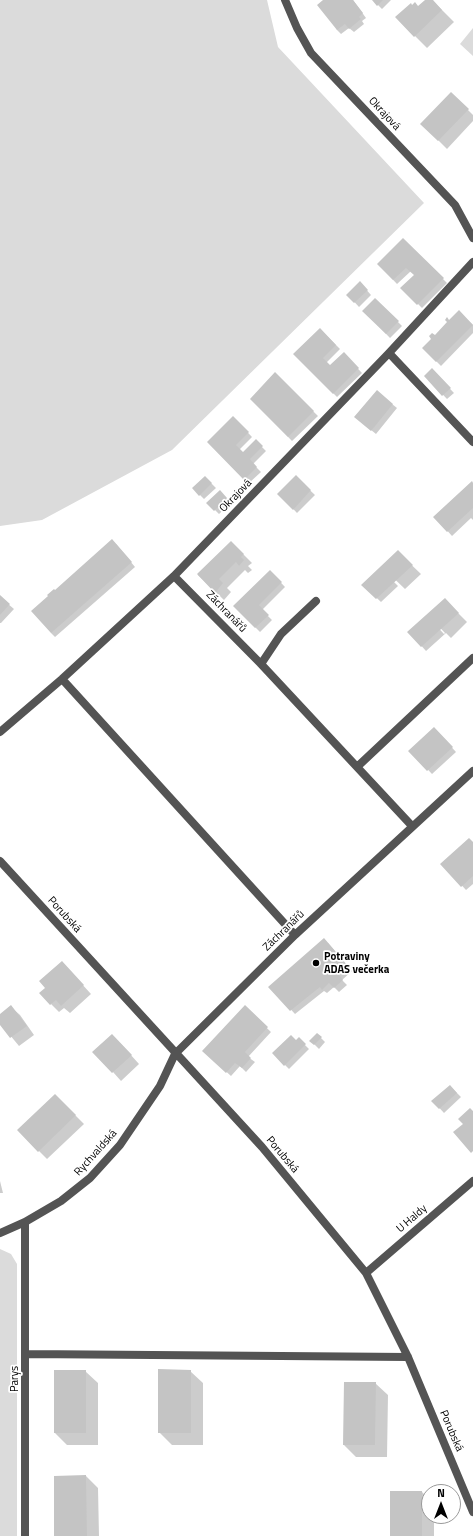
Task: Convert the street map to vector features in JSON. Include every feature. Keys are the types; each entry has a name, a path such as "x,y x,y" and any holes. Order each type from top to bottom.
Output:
{"street":[{"name":"Okrajová","path":"285,0 297,28 311,53 455,205 473,238"},
{"name":"Okrajová","path":"0,732 62,679 174,576 389,353 473,262"},
{"path":"389,353 473,442"},
{"name":"Záchranářů","path":"174,576 261,664 412,826"},
{"path":"261,664 281,634 316,601"},
{"path":"357,767 473,658"},
{"path":"62,679 295,935"},
{"name":"Záchranářů","path":"176,1054 295,935 473,771"},
{"name":"Porubská","path":"0,861 262,1148 366,1273 408,1357 473,1512"},
{"name":"Rychvaldská","path":"0,1233 25,1222 61,1202 90,1178 120,1145 160,1086 176,1054"},
{"name":"U Haldy","path":"366,1273 473,1182"},
{"name":"Parys","path":"25,1222 25,1536"},
{"path":"26,1354 408,1357"}],"shaded area":[{"path":"0,0 267,0 278,47 424,203 172,450 42,520 0,526"},
{"path":"473,28 473,56 460,44"},
{"path":"0,1249 11,1254 17,1264 17,1536 0,1536"}],"building":[{"path":"323,0 353,0 363,13 359,17 361,19 349,29 345,24 337,30 317,5"},
{"path":"372,0 383,0 377,6"},
{"path":"425,0 433,0 442,10 414,37 395,17 411,3 412,5 415,2 418,6"},
{"path":"451,92 469,109 438,141 420,124"},
{"path":"403,238 444,278 417,305 400,288 414,275 406,268 393,280 377,264"},
{"path":"360,281 368,290 354,303 346,295"},
{"path":"375,298 399,321 386,334 362,311"},
{"path":"459,310 473,325 436,362 422,348 431,339 429,336 432,333 435,335 447,322 445,320 447,317 449,320"},
{"path":"320,328 336,345 323,358 330,365 344,352 359,368 333,394 293,354"},
{"path":"432,368 451,388 442,396 424,376"},
{"path":"275,372 314,411 288,437 250,399"},
{"path":"377,390 393,404 371,431 354,417"},
{"path":"233,416 249,432 236,445 243,452 256,439 263,446 250,459 257,467 244,480 207,442"},
{"path":"296,475 311,490 293,510 277,494"},
{"path":"205,476 212,483 199,496 192,488"},
{"path":"472,481 473,508 447,532 433,517"},
{"path":"220,490 227,498 214,511 206,503"},
{"path":"112,539 132,562 51,633 31,611 48,596 47,595 54,589 55,590"},
{"path":"231,541 244,554 241,557 244,560 239,566 236,562 219,579 223,583 215,593 197,574"},
{"path":"398,550 413,565 376,599 361,585"},
{"path":"270,570 282,582 259,605 269,615 255,628 233,606"},
{"path":"0,595 10,604 0,615"},
{"path":"445,598 459,613 421,647 407,632"},
{"path":"434,727 453,747 427,771 408,751"},
{"path":"469,838 473,842 473,876 461,887 440,864"},
{"path":"324,938 348,966 339,975 343,980 334,988 329,983 322,990 320,987 290,1011 268,987"},
{"path":"62,961 84,985 61,1006 56,1000 50,1005 39,993 45,988 39,981"},
{"path":"11,1005 27,1026 10,1038 0,1025 0,1014"},
{"path":"245,1005 268,1027 245,1052 251,1058 242,1068 235,1063 226,1073 202,1051"},
{"path":"317,1033 322,1037 314,1045 309,1041"},
{"path":"112,1034 132,1055 112,1073 92,1052"},
{"path":"291,1035 296,1040 299,1037 306,1044 284,1066 272,1053"},
{"path":"450,1085 457,1093 439,1109 431,1101"},
{"path":"55,1094 76,1115 38,1152 17,1130"},
{"path":"470,1108 473,1111 473,1151 471,1153 453,1132 463,1124 458,1119"},
{"path":"158,1369 191,1370 191,1433 158,1433"},
{"path":"54,1370 86,1370 86,1433 54,1433"},
{"path":"344,1382 376,1382 375,1445 343,1445"},
{"path":"86,1475 87,1536 54,1536 54,1476"},
{"path":"390,1491 421,1491 422,1536 390,1536"}],"place":[{"name":"Potraviny ADAS večerka","path":"316,963"}]}
